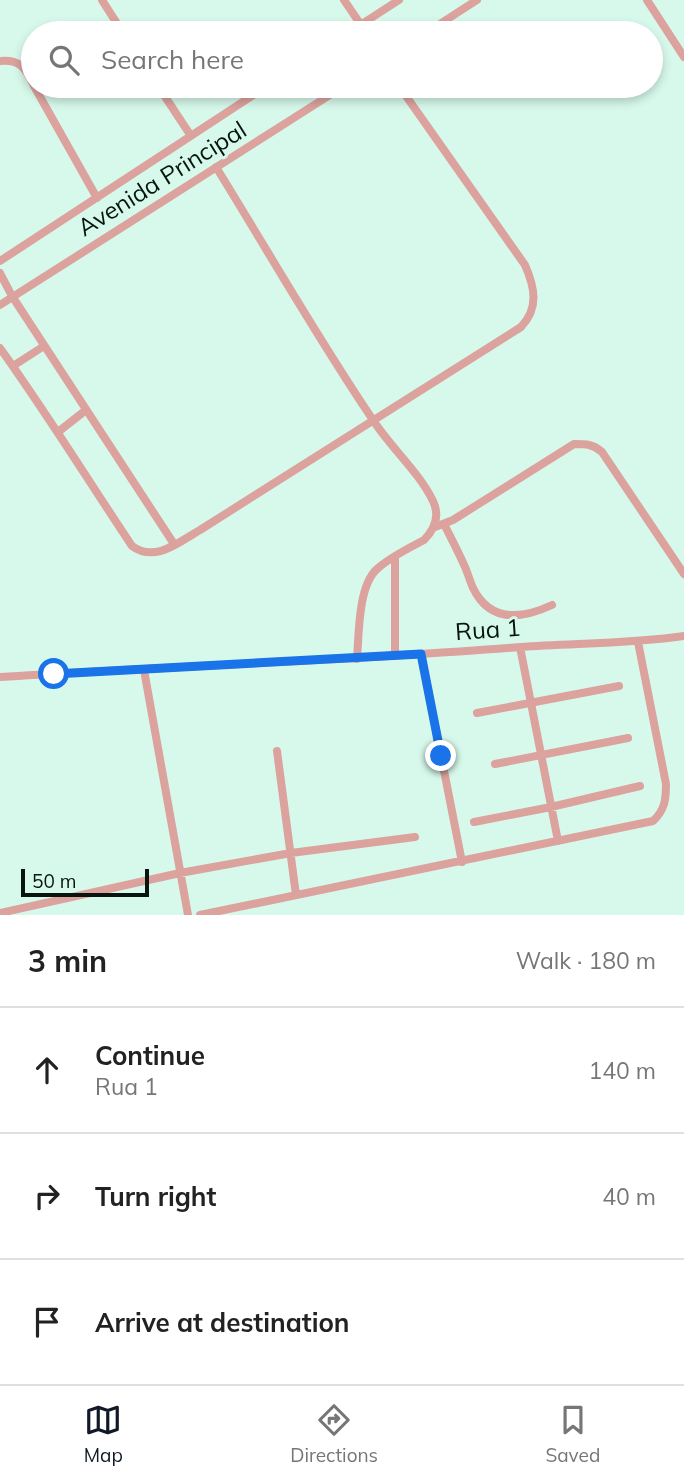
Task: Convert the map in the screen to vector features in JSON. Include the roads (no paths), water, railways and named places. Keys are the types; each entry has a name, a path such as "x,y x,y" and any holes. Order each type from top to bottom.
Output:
{"lane":[{"path":"102,0 116,21"},
{"path":"344,0 357,21"},
{"path":"366,21 399,0"},
{"path":"445,21 477,0"},
{"path":"647,0 661,21"},
{"path":"663,25 684,57"},
{"path":"0,61 8,60 21,66"},
{"path":"41,98 97,198"},
{"path":"166,98 191,135"},
{"name":"Avenida Principal","path":"0,261 248,98"},
{"name":"Avenida Principal","path":"0,305 325,98"},
{"path":"0,348 132,546 140,552 156,554 200,530 521,327 534,306 532,281 525,265 407,98"},
{"path":"216,167 373,421 433,500 435,527"},
{"path":"0,273 44,346 174,544"},
{"path":"13,366 44,346"},
{"path":"58,432 86,410"},
{"path":"357,659 360,621 369,580 377,569 424,540 435,527 574,444 596,446 602,452 684,574"},
{"path":"444,524 474,589 485,604 499,613 514,616 533,614 552,605"},
{"path":"395,557 395,656"},
{"name":"Rua 1","path":"0,677 357,659 520,647 638,642 684,636"},
{"path":"200,915 653,821 661,814 666,797 666,784 638,642"},
{"path":"520,647 558,841"},
{"path":"421,654 462,862"},
{"path":"144,670 188,915"},
{"path":"477,713 619,686"},
{"path":"495,764 628,738"},
{"path":"278,751 296,895"},
{"path":"474,822 640,786"},
{"path":"0,913 180,873 291,853 415,837"}]}
